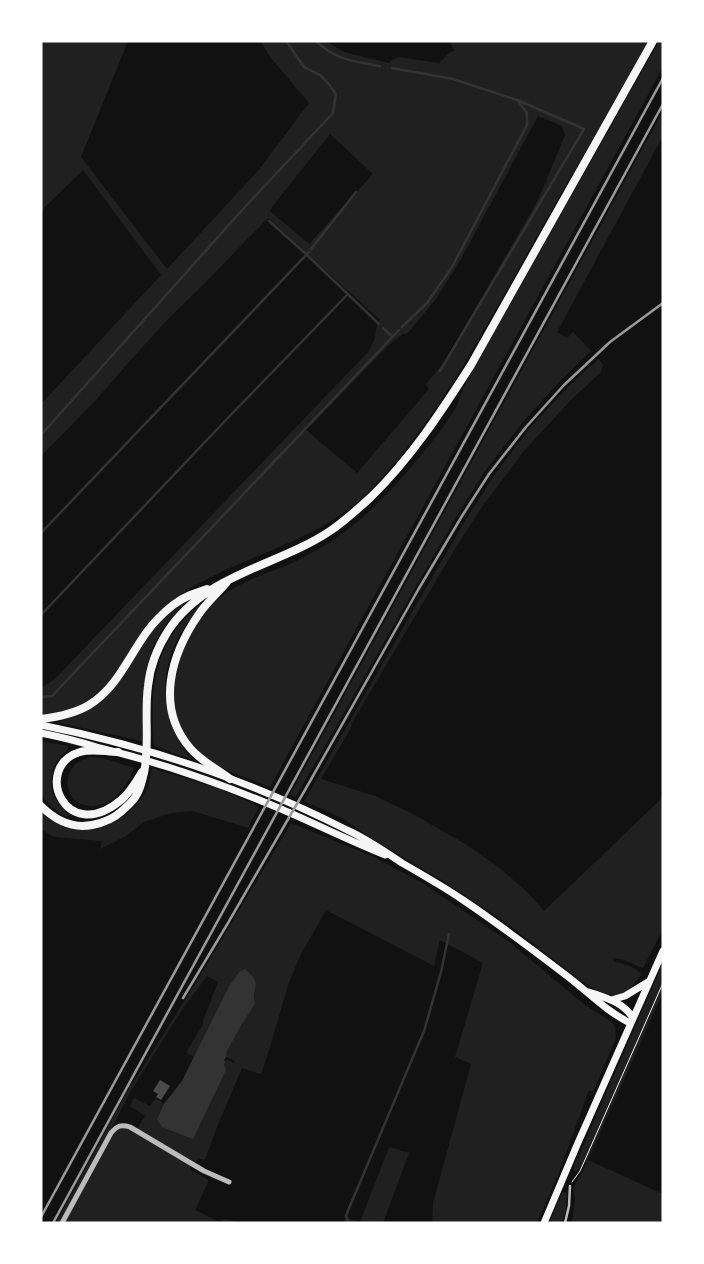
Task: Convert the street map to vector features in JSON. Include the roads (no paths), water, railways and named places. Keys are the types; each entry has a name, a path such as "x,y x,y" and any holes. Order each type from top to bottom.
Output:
{"main road":[{"path":"41,806 55,818 66,823 88,826 99,824 119,814 137,796 141,786 147,754 148,686 155,655 165,635 188,607 216,586 307,544 330,531 358,509 382,486 412,452 446,404 470,365 653,41"},
{"path":"230,579 201,611 184,638 172,666 170,681 173,713 182,737 201,758 230,779"},
{"path":"41,719 64,716 90,705 110,688 146,632 159,618 174,604 189,595 216,586"},
{"path":"41,725 161,754 247,784 328,820 376,845 458,896 501,926 586,991 598,1003 617,1016 632,1020"},
{"path":"41,734 57,736 118,752 241,792 401,862"},
{"path":"118,752 86,750 71,755 64,762 60,768 57,782 61,799 66,805 81,815 99,813 122,799 145,769"},
{"path":"544,1223 663,951"},
{"path":"610,1000 625,996 649,982"},
{"path":"586,991 610,1000 624,1008 632,1020"}],"street":[{"path":"62,1223 111,1133 116,1127 122,1125 130,1127 204,1171 229,1182"}],"lane":[{"path":"565,1223 569,1206 570,1186"}],"waterway":[{"path":"41,435 243,209 333,113 336,94 320,75 304,67 286,41"},
{"path":"316,41 331,53 354,61 380,66"},
{"path":"392,68 453,79 517,100 584,129 440,371"},
{"path":"402,327 427,303 452,267 527,125 527,113 518,101"},
{"path":"311,249 356,192"},
{"path":"269,221 379,324"},
{"path":"41,533 309,252"},
{"path":"41,615 348,294"},
{"path":"383,328 393,337"},
{"path":"41,697 52,696 399,330"},
{"path":"349,1223 346,1216 424,1031 441,972 449,934"}],"railway":[{"path":"41,1217 663,78"},
{"path":"53,1223 663,104"},
{"path":"183,998 309,783 418,590 489,474 526,427 564,385 610,342 663,303"}]}
